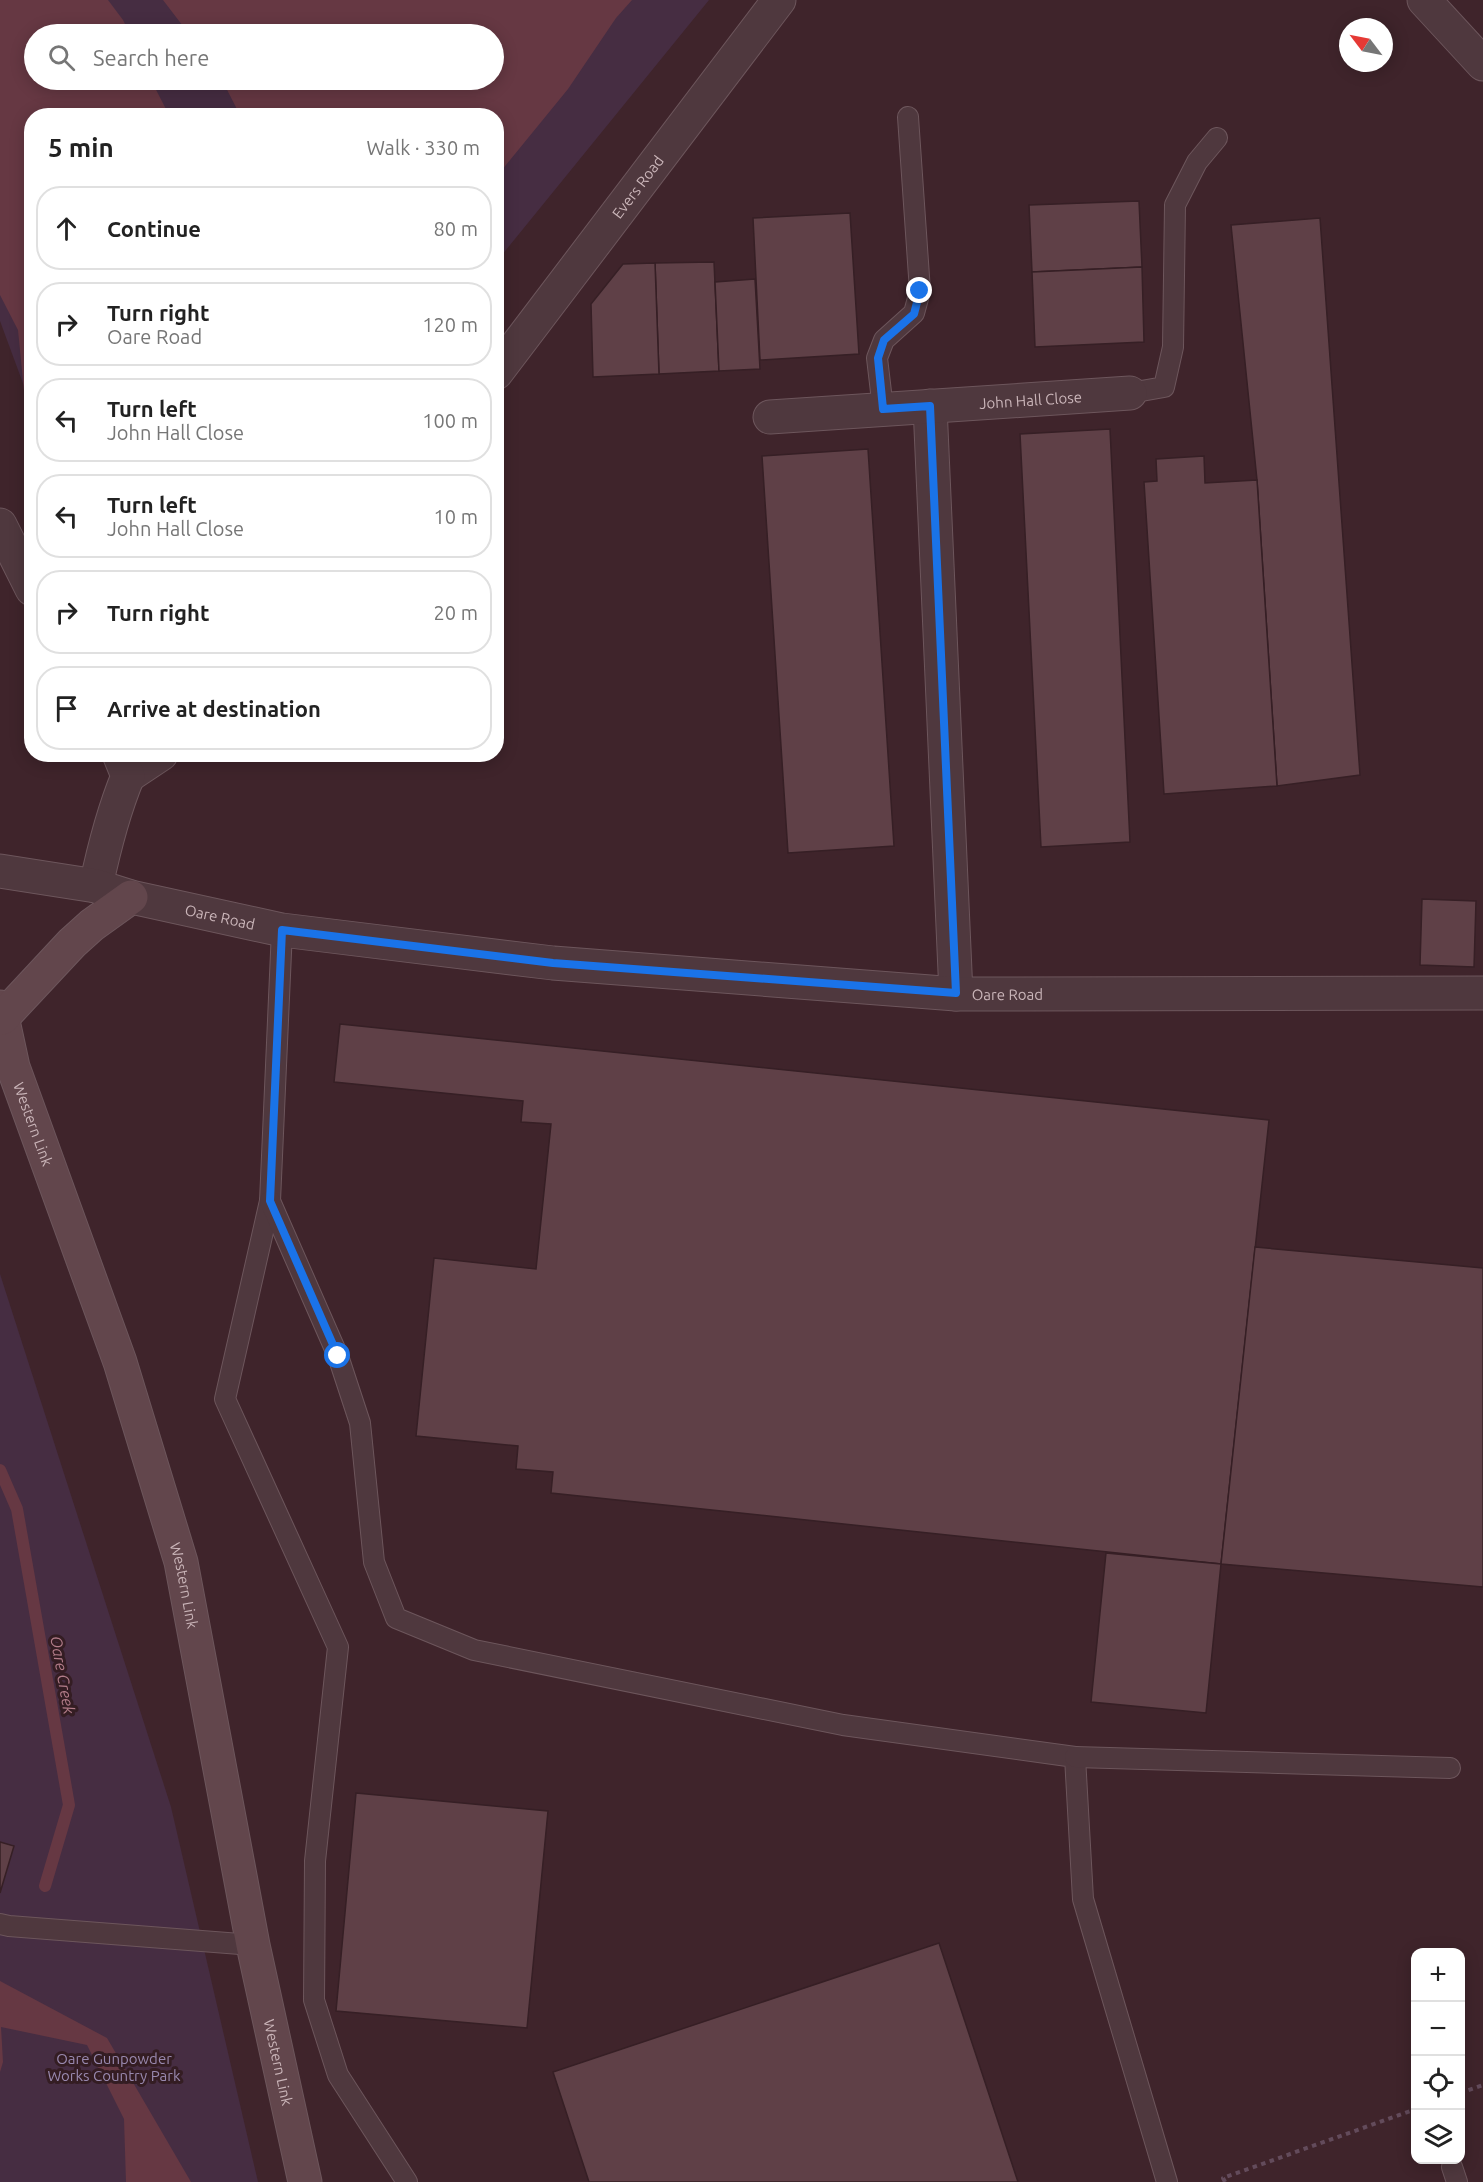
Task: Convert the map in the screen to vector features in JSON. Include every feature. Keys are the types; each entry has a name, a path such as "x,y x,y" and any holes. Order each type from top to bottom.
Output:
{"main road":[{"path":"1,1012 92,925 131,897"},
{"name":"Western Link","path":"1,1012 13,1067 120,1362 181,1562 254,1945 304,2182"}],"street":[{"name":"Evers Road","path":"504,363 779,0"},
{"path":"1424,0 1483,64"},
{"name":"John Hall Close","path":"770,417 1130,393"},
{"path":"930,406 956,993"},
{"path":"0,525 24,574"},
{"path":"96,886 124,765"},
{"name":"Oare Road","path":"0,872 96,886 131,897 282,930 553,963 956,993 1483,993"}],"lane":[{"path":"883,409 878,358 884,340 914,314 920,291 908,117"},
{"path":"1130,393 1164,387 1173,347 1175,205 1197,162 1217,138"},
{"path":"282,930 270,1201 225,1399 338,1647 315,1861 314,2000 338,2075 407,2182"},
{"path":"270,1201 338,1356 360,1423 374,1562 396,1618 474,1650 843,1725 1076,1757 1450,1768"},
{"path":"1076,1757 1083,1899 1167,2182"},
{"path":"0,1924 254,1945"}],"path":[{"path":"1465,2092 1483,2085"},
{"path":"1225,2182 1223,2178 1413,2110"}],"green space":[{"path":"0,0 709,0 504,252 504,108 24,108 24,386 0,321"},
{"name":"Oare Gunpowder Works Country Park","path":"0,1274 171,1807 258,2182 0,2182"}],"shaded area":[{"path":"0,0 108,0 125,24 24,24 24,90 156,90 165,108 24,108 24,391 18,330 0,295"},
{"path":"163,0 632,0 616,18 568,89 504,167 504,108 236,108 227,90 504,90 504,24 181,24"},
{"path":"0,1981 107,2038 191,2182 126,2182 124,2119 87,2045 1,2027 3,2062 0,2072"}],"building":[{"path":"1139,201 1142,267 1032,272 1029,205"},
{"path":"850,213 859,354 760,360 753,218"},
{"path":"1320,218 1360,775 1277,786 1257,480 1231,225"},
{"path":"714,262 719,371 659,374 655,263"},
{"path":"655,263 659,374 593,377 591,304 623,264"},
{"path":"1142,267 1144,342 1035,347 1032,272"},
{"path":"755,279 760,369 719,371 715,282"},
{"path":"1110,429 1130,842 1041,847 1020,434"},
{"path":"868,449 894,846 788,853 762,456"},
{"path":"1204,456 1205,483 1257,480 1277,786 1164,794 1144,482 1157,481 1156,459"},
{"path":"1422,899 1476,901 1474,967 1420,965"},
{"path":"340,1024 1269,1120 1221,1564 551,1493 553,1472 516,1469 518,1446 416,1436 434,1258 536,1269 551,1124 521,1122 523,1101 334,1082"},
{"path":"1255,1247 1483,1268 1483,1587 1221,1564"},
{"path":"1106,1553 1221,1564 1206,1713 1091,1702"},
{"path":"356,1793 548,1811 527,2028 336,2011"},
{"path":"0,1842 14,1846 0,1893"},
{"path":"939,1943 1018,2182 589,2182 553,2072"}],"waterway":[{"name":"Oare Creek","path":"0,1470 17,1509 69,1805 45,1886"}],"route":[{"path":"338,1356 270,1201 282,930 553,963 956,993 930,406 883,409 878,381 878,358 884,340 914,314 920,291"}]}
